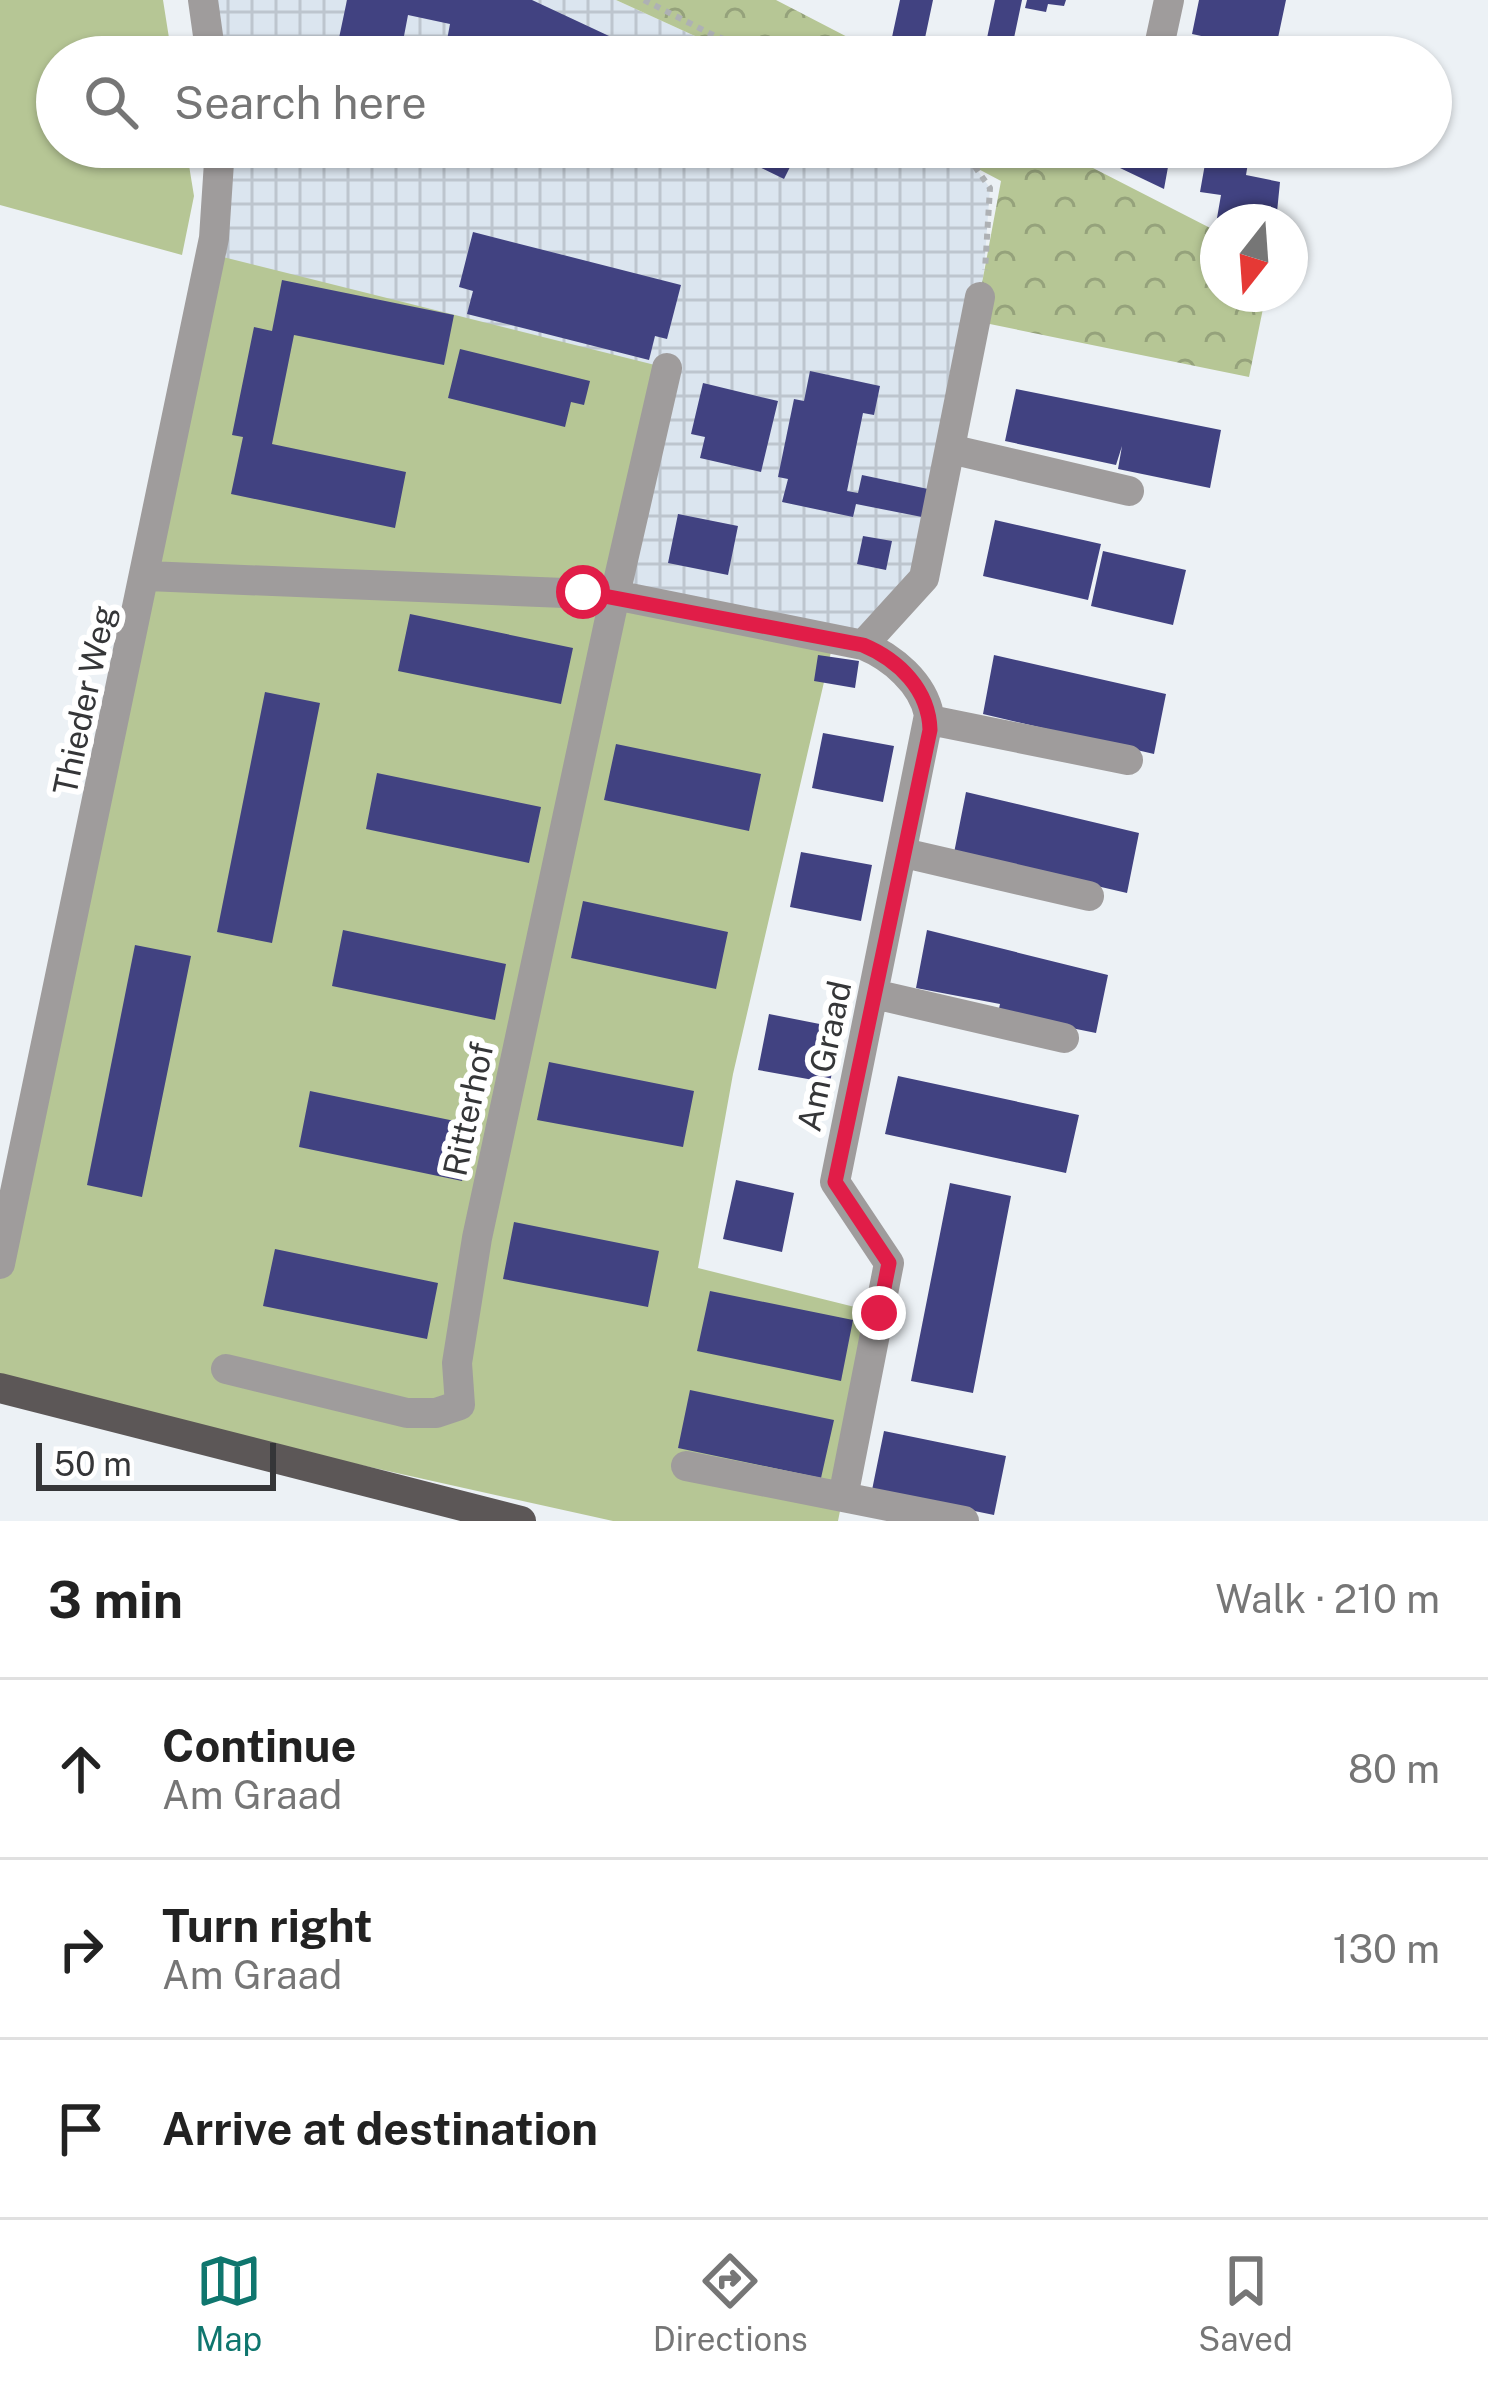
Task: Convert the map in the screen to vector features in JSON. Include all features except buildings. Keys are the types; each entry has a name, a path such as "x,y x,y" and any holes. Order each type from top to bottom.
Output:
{"main road":[{"path":"0,1388 521,1521"}],"street":[{"path":"203,0 208,36"},
{"path":"1161,36 1169,0"},
{"name":"Thieder Weg","path":"0,1264 147,576 214,238 219,168"},
{"path":"863,645 924,578 980,297"},
{"name":"Ritterhof","path":"226,1369 406,1413 436,1414 460,1405 458,1363 477,1238 667,368"},
{"path":"950,449 1129,490"},
{"path":"147,576 615,595 863,645 883,653 918,688 930,720 1128,760"},
{"name":"Am Graad","path":"843,1496 889,1263 835,1182 930,720"},
{"path":"904,854 1089,896"},
{"path":"874,994 1064,1039"},
{"path":"686,1466 964,1521"}],"path":[{"path":"644,0 716,36"},
{"path":"976,168 990,188 980,297"}],"shaded area":[{"path":"203,0 616,0 695,36 208,36"},
{"path":"218,168 976,168 990,188 983,284 924,578 863,645 615,595 211,254"}],"green space":[{"path":"0,0 163,0 169,36 36,36 36,168 189,168 194,196 182,255 0,205"},
{"path":"616,0 776,0 845,36 695,36"},
{"path":"977,168 1093,168 1200,223 1200,312 1262,312 1249,377 975,321 1001,181"},
{"path":"211,254 667,368 615,595 834,639 733,1074 698,1268 879,1313 838,1521 613,1521 0,1385 0,1207"}],"route":[{"path":"583,592 863,645 883,653 926,699 930,730 835,1182 889,1263 879,1313"}]}
